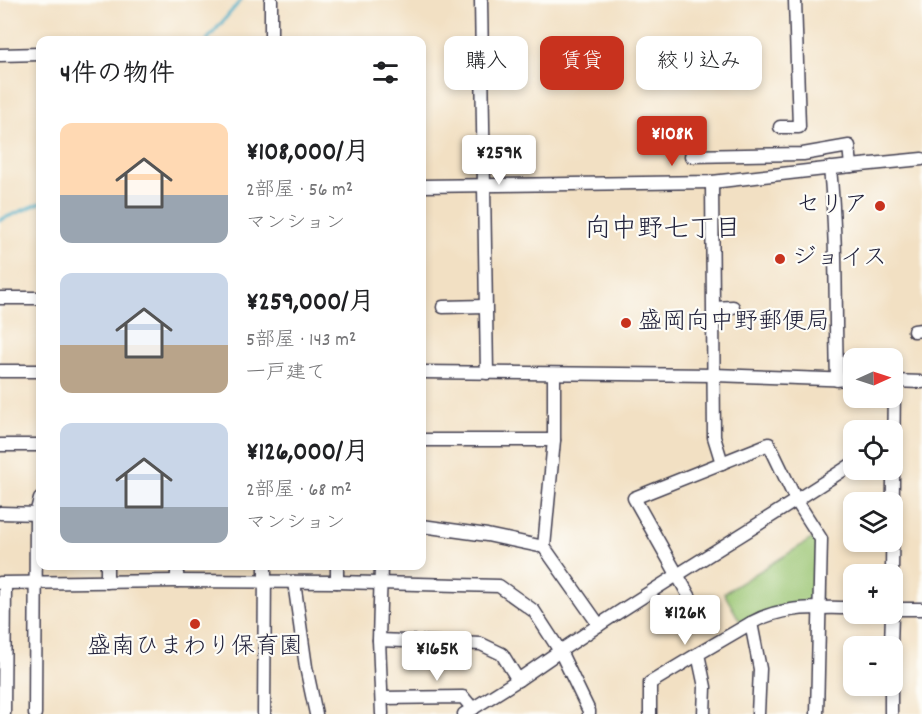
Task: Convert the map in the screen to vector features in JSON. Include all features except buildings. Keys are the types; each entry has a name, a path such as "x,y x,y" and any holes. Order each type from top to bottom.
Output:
{"street":[{"path":"271,0 271,36"},
{"path":"481,0 487,373"},
{"path":"780,127 800,126 795,0"},
{"path":"0,55 36,54"},
{"path":"691,156 803,154 849,146 851,166"},
{"path":"426,186 712,182 922,159"},
{"path":"830,168 833,195 837,380"},
{"path":"712,182 714,437 722,463"},
{"path":"0,298 36,298"},
{"path":"442,307 485,306"},
{"path":"714,308 733,307"},
{"path":"0,371 36,370"},
{"path":"426,372 714,375 843,380"},
{"path":"554,374 554,440 544,547 598,625"},
{"path":"903,381 922,382"},
{"path":"426,440 554,440"},
{"path":"697,610 634,498 769,444 796,501 821,539 817,714"},
{"path":"0,445 36,446"},
{"path":"382,698 463,697 468,712 676,574 843,470"},
{"path":"892,564 893,480"},
{"path":"0,513 36,514"},
{"path":"426,527 487,535 544,547"},
{"path":"35,714 36,570"},
{"path":"107,570 107,582"},
{"path":"177,570 177,581"},
{"path":"264,714 266,695 265,570"},
{"path":"337,570 337,582"},
{"path":"381,570 379,640 382,714"},
{"path":"4,714 3,584 177,581 499,586 534,611 560,651 589,714"},
{"path":"294,582 306,667 316,714"},
{"path":"650,714 650,683 751,623 764,616 787,610 843,608"},
{"path":"903,609 922,609"},
{"path":"751,623 760,669 758,714"},
{"path":"379,640 481,644 502,654 518,680"},
{"path":"698,654 705,687 704,714"},
{"path":"891,696 891,714"}],"green space":[{"path":"818,535 820,608 811,608 744,628 724,593"}],"waterway":[{"path":"210,36 241,0"},
{"path":"0,220 36,205"}],"place":[{"name":"セリア","path":"880,206"},
{"name":"ジョイス","path":"780,259"},
{"name":"盛岡向中野郵便局","path":"626,323"},
{"name":"盛南ひまわり保育園","path":"195,624"}],"district":[{"name":"向中野七丁目","path":"663,230"}]}
